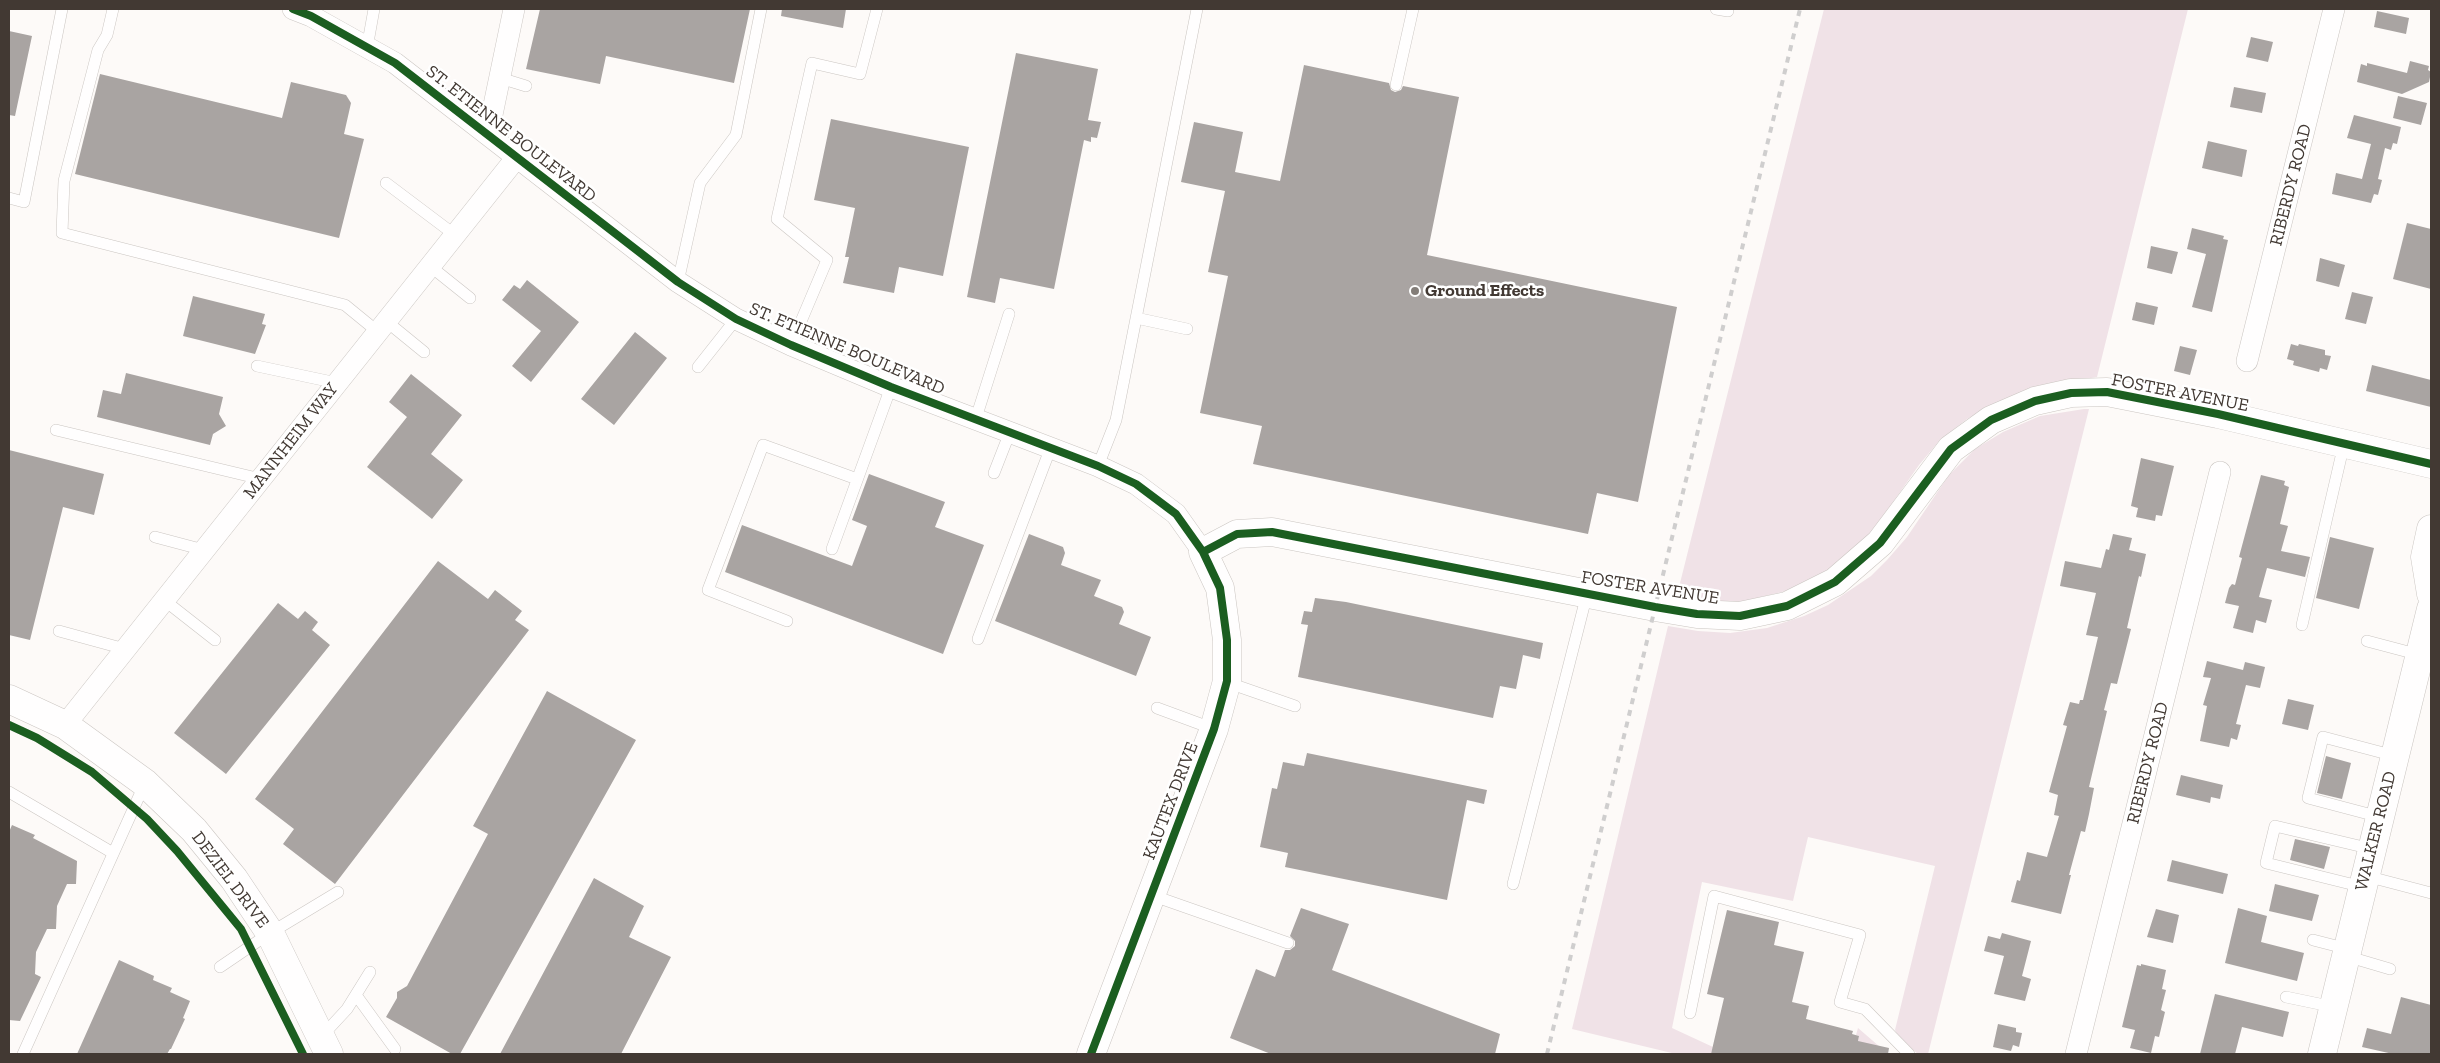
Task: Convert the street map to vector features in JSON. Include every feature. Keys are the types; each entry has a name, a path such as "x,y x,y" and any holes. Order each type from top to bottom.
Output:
{"street":[{"path":"488,134 514,9"},
{"name":"RIBERDY ROAD","path":"2247,360 2334,9"},
{"name":"ST. ETIENNE BOULEVARD","path":"306,11 395,64 678,282 736,319 791,345 891,387 1051,447 1136,484 1176,514 1203,552"},
{"name":"MANNHEIM WAY","path":"65,725 517,157"},
{"name":"FOSTER AVENUE","path":"1203,552 1237,534 1272,532 1697,614 1740,616 1787,606 1835,582 1880,543 1951,449 1991,420 2035,401 2071,393 2107,392 2218,414 2431,464"},
{"name":"RIBERDY ROAD","path":"2076,1054 2220,472"},
{"path":"2431,529 2425,557 2431,594"},
{"name":"KAUTEX DRIVE","path":"1091,1054 1214,729 1226,682 1228,640 1220,588 1203,552"},
{"name":"WALKER ROAD","path":"2322,1054 2395,756 2422,667 2431,609"},
{"name":"DEZIEL DRIVE","path":"9,699 65,725 145,783 194,830 234,879 270,933 325,1046"}],"lane":[{"path":"9,198 24,202 62,9"},
{"path":"113,9 107,35 98,50 64,181 62,233 345,305 424,352"},
{"path":"367,48 374,9"},
{"path":"678,282 700,183 736,135 761,9"},
{"path":"791,345 826,260 777,219 812,63 860,74 877,9"},
{"path":"1098,466 1116,420 1197,9"},
{"path":"1396,84 1413,9"},
{"path":"1716,9 1728,11"},
{"path":"500,78 526,86"},
{"path":"386,182 455,235"},
{"path":"430,266 470,298"},
{"path":"976,418 1009,314"},
{"path":"1136,318 1186,329"},
{"path":"698,367 736,319"},
{"path":"257,366 337,383"},
{"path":"832,549 891,387"},
{"path":"56,430 261,479"},
{"path":"994,473 1010,432"},
{"path":"2302,625 2344,444"},
{"path":"787,621 708,590 763,445 857,479"},
{"path":"978,639 1051,447"},
{"path":"155,537 204,550"},
{"path":"1513,884 1587,594"},
{"path":"164,600 215,640"},
{"path":"59,631 125,650"},
{"path":"2367,641 2422,667"},
{"path":"1226,682 1296,706"},
{"path":"1157,708 1214,729"},
{"path":"2380,817 2308,798 2323,737 2395,756"},
{"path":"23,1054 145,783"},
{"path":"9,792 113,853"},
{"path":"2372,849 2275,826 2266,863 2431,893"},
{"path":"220,967 270,933 338,892"},
{"path":"1151,894 1288,943"},
{"path":"1690,1014 1714,896 1860,935 1840,1002 1864,1009 1910,1054"},
{"path":"2313,940 2390,969"},
{"path":"325,1046 370,972"},
{"path":"356,995 394,1049"},
{"path":"2286,997 2334,1007"}],"shaded area":[{"path":"1824,9 2188,9 2097,377 2029,389 1967,419 1940,440 1919,465 1868,538 1820,577 1790,590 1736,603 1676,599"},
{"path":"2089,409 1928,1054 1918,1054 1899,1038 1895,1030 1935,866 1808,837 1793,901 1702,882 1672,1028 1713,1047 1711,1054 1676,1054 1572,1029 1668,626 1698,631 1730,633 1767,628 1804,616 1828,605 1871,576 1887,560 1907,537 1949,475 1975,449 2003,432 2040,416"},
{"path":"1858,1028 1887,1053 1899,1054 1869,1052 1858,1041 1859,1036 1856,1035"}],"building":[{"path":"540,9 750,9 734,83 606,56 600,84 526,69"},
{"path":"782,9 846,9 843,28 781,16"},
{"path":"2377,11 2409,18 2406,34 2374,27"},
{"path":"9,31 32,36 15,116 9,115"},
{"path":"2251,37 2273,42 2268,62 2246,57"},
{"path":"1016,53 1098,69 1088,120 1101,122 1097,138 1091,137 1091,142 1084,140 1054,289 1000,278 995,303 967,297"},
{"path":"2410,61 2429,66 2428,70 2431,72 2429,82 2402,94 2357,82 2361,64 2367,66 2367,63 2407,73"},
{"name":"Ground Effects","path":"1304,65 1389,83 1391,90 1395,92 1401,90 1403,86 1459,97 1427,255 1677,307 1638,502 1597,493 1588,534 1253,464 1262,426 1200,413 1228,276 1208,272 1225,191 1181,182 1194,122 1243,132 1235,172 1280,181"},
{"path":"100,74 282,118 291,82 346,95 351,103 344,134 364,139 339,238 75,174"},
{"path":"2234,87 2266,93 2262,113 2230,107"},
{"path":"2398,96 2427,103 2421,125 2393,118"},
{"path":"2354,115 2401,127 2397,144 2393,143 2391,150 2385,148 2378,179 2382,180 2378,195 2374,194 2371,203 2332,194 2336,173 2362,179 2371,144 2347,138"},
{"path":"831,119 969,147 943,276 899,267 894,293 843,283 849,257 845,257 855,208 814,200"},
{"path":"2208,141 2247,150 2242,177 2202,168"},
{"path":"2407,223 2431,229 2431,289 2393,279"},
{"path":"2192,228 2224,236 2223,239 2228,240 2212,312 2192,307 2206,254 2187,249"},
{"path":"2151,246 2178,252 2172,274 2147,268"},
{"path":"2320,258 2345,265 2339,287 2316,281"},
{"path":"527,280 579,322 531,382 512,366 541,331 502,300 514,285 520,289"},
{"path":"2352,292 2373,297 2366,324 2345,319"},
{"path":"193,296 265,314 262,324 266,325 255,354 183,336"},
{"path":"2136,302 2158,307 2154,325 2132,320"},
{"path":"635,332 667,358 614,425 581,399"},
{"path":"2291,344 2325,350 2325,355 2331,356 2327,370 2320,368 2319,372 2293,365 2294,361 2287,359"},
{"path":"2180,346 2197,350 2190,375 2174,371"},
{"path":"2372,365 2431,380 2431,407 2366,391"},
{"path":"126,373 223,397 219,414 226,426 213,434 210,445 97,417 103,390 121,394"},
{"path":"411,374 462,415 431,454 463,480 432,519 367,467 407,417 389,402"},
{"path":"9,450 104,474 94,515 63,507 30,640 9,635"},
{"path":"2141,458 2174,466 2162,516 2156,515 2155,521 2136,517 2138,508 2131,506"},
{"path":"869,474 945,502 935,527 984,545 943,654 725,572 742,525 852,566 867,526 852,520"},
{"path":"2261,475 2285,481 2284,485 2289,487 2280,524 2288,526 2281,551 2310,557 2305,577 2267,568 2259,597 2272,600 2266,623 2256,620 2253,633 2233,628 2239,606 2225,603 2229,588 2232,584 2235,585 2242,558 2239,557"},
{"path":"1029,534 1063,547 1065,553 1061,565 1101,580 1094,596 1122,607 1124,612 1119,624 1151,637 1136,676 995,621"},
{"path":"2113,534 2132,538 2129,550 2146,554 2127,628 2131,629 2117,684 2111,683 2104,710 2107,711 2089,787 2094,788 2089,814 2085,832 2081,831 2061,914 2011,902 2017,880 2020,881 2027,852 2047,857 2059,816 2054,815 2058,795 2049,792 2067,726 2063,725 2070,702 2079,704 2080,700 2083,700 2098,637 2086,635 2096,593 2060,586 2065,561 2101,568 2106,549 2109,550"},
{"path":"2330,537 2374,548 2359,609 2316,598"},
{"path":"438,561 488,599 495,590 522,611 515,620 529,630 335,884 283,844 294,829 255,799"},
{"path":"1315,598 1346,602 1543,643 1540,659 1523,655 1516,689 1500,686 1493,718 1298,677 1308,625 1301,624 1304,611 1312,612"},
{"path":"278,603 298,619 305,611 318,622 312,630 330,645 226,774 174,733"},
{"path":"2207,661 2243,670 2245,662 2265,667 2260,688 2246,685 2236,724 2241,725 2237,740 2231,738 2229,747 2200,741 2207,706 2203,705 2211,678 2203,677"},
{"path":"547,691 636,740 460,1054 452,1054 386,1017 397,998 397,992 407,986 488,834 473,826"},
{"path":"2288,699 2314,705 2308,730 2282,724"},
{"path":"1307,753 1487,790 1484,804 1467,800 1447,900 1285,867 1288,853 1260,847 1272,788 1277,789 1283,762 1304,766"},
{"path":"2326,756 2351,763 2342,799 2317,793"},
{"path":"2181,775 2223,785 2220,799 2211,797 2210,803 2176,795"},
{"path":"12,825 35,835 33,838 77,861 76,884 67,884 57,906 56,929 47,929 36,952 35,974 41,977 20,1021 9,1020 9,832"},
{"path":"2295,839 2330,847 2324,869 2290,860"},
{"path":"2172,860 2228,874 2223,894 2167,881"},
{"path":"594,878 644,906 629,937 671,957 621,1054 500,1054"},
{"path":"2275,884 2319,895 2312,921 2269,911"},
{"path":"1301,908 1349,924 1332,970 1500,1034 1495,1054 1271,1054 1230,1038 1256,969 1275,977 1285,950 1290,950 1295,946 1295,941 1290,936"},
{"path":"2238,908 2267,916 2261,942 2304,953 2297,981 2225,963"},
{"path":"2156,909 2179,915 2173,943 2147,937"},
{"path":"1727,910 1779,922 1774,945 1804,952 1792,1002 1809,1006 1806,1019 1853,1031 1852,1034 1859,1036 1858,1041 1889,1048 1888,1054 1711,1054 1724,998 1707,994"},
{"path":"2002,933 2031,941 2022,976 2031,979 2025,1001 1994,994 2004,956 1984,951 1988,936 2000,939"},
{"path":"119,960 154,976 153,980 172,988 170,992 190,1001 183,1018 185,1019 167,1054 77,1054"},
{"path":"2141,964 2166,970 2162,989 2166,990 2161,1010 2165,1012 2159,1037 2155,1036 2151,1053 2130,1048 2135,1030 2122,1027 2137,965 2141,966"},
{"path":"2215,994 2289,1012 2283,1037 2242,1027 2235,1054 2200,1054"},
{"path":"2401,997 2431,1005 2431,1054 2393,1054 2362,1047 2367,1028 2391,1034"},
{"path":"1998,1024 2016,1028 2016,1032 2022,1033 2019,1047 2013,1045 2011,1051 1993,1047"}],"railway":[{"path":"1547,1054 1800,9"}],"cycle path":[{"path":"293,9 311,16 395,63 678,282 736,319 791,345 891,387 1098,466 1136,484 1176,514 1203,552 1220,588 1227,640 1227,681 1214,729 1091,1054"},
{"path":"1203,552 1237,534 1272,532 1655,607 1697,614 1740,616 1787,606 1835,582 1880,543 1951,449 1991,420 2035,401 2071,393 2107,392 2218,414 2431,464"},
{"path":"9,725 37,738 92,772 147,819 177,851 241,929 303,1054"}],"place":[{"name":"Ground Effects","path":"1415,291"}]}
